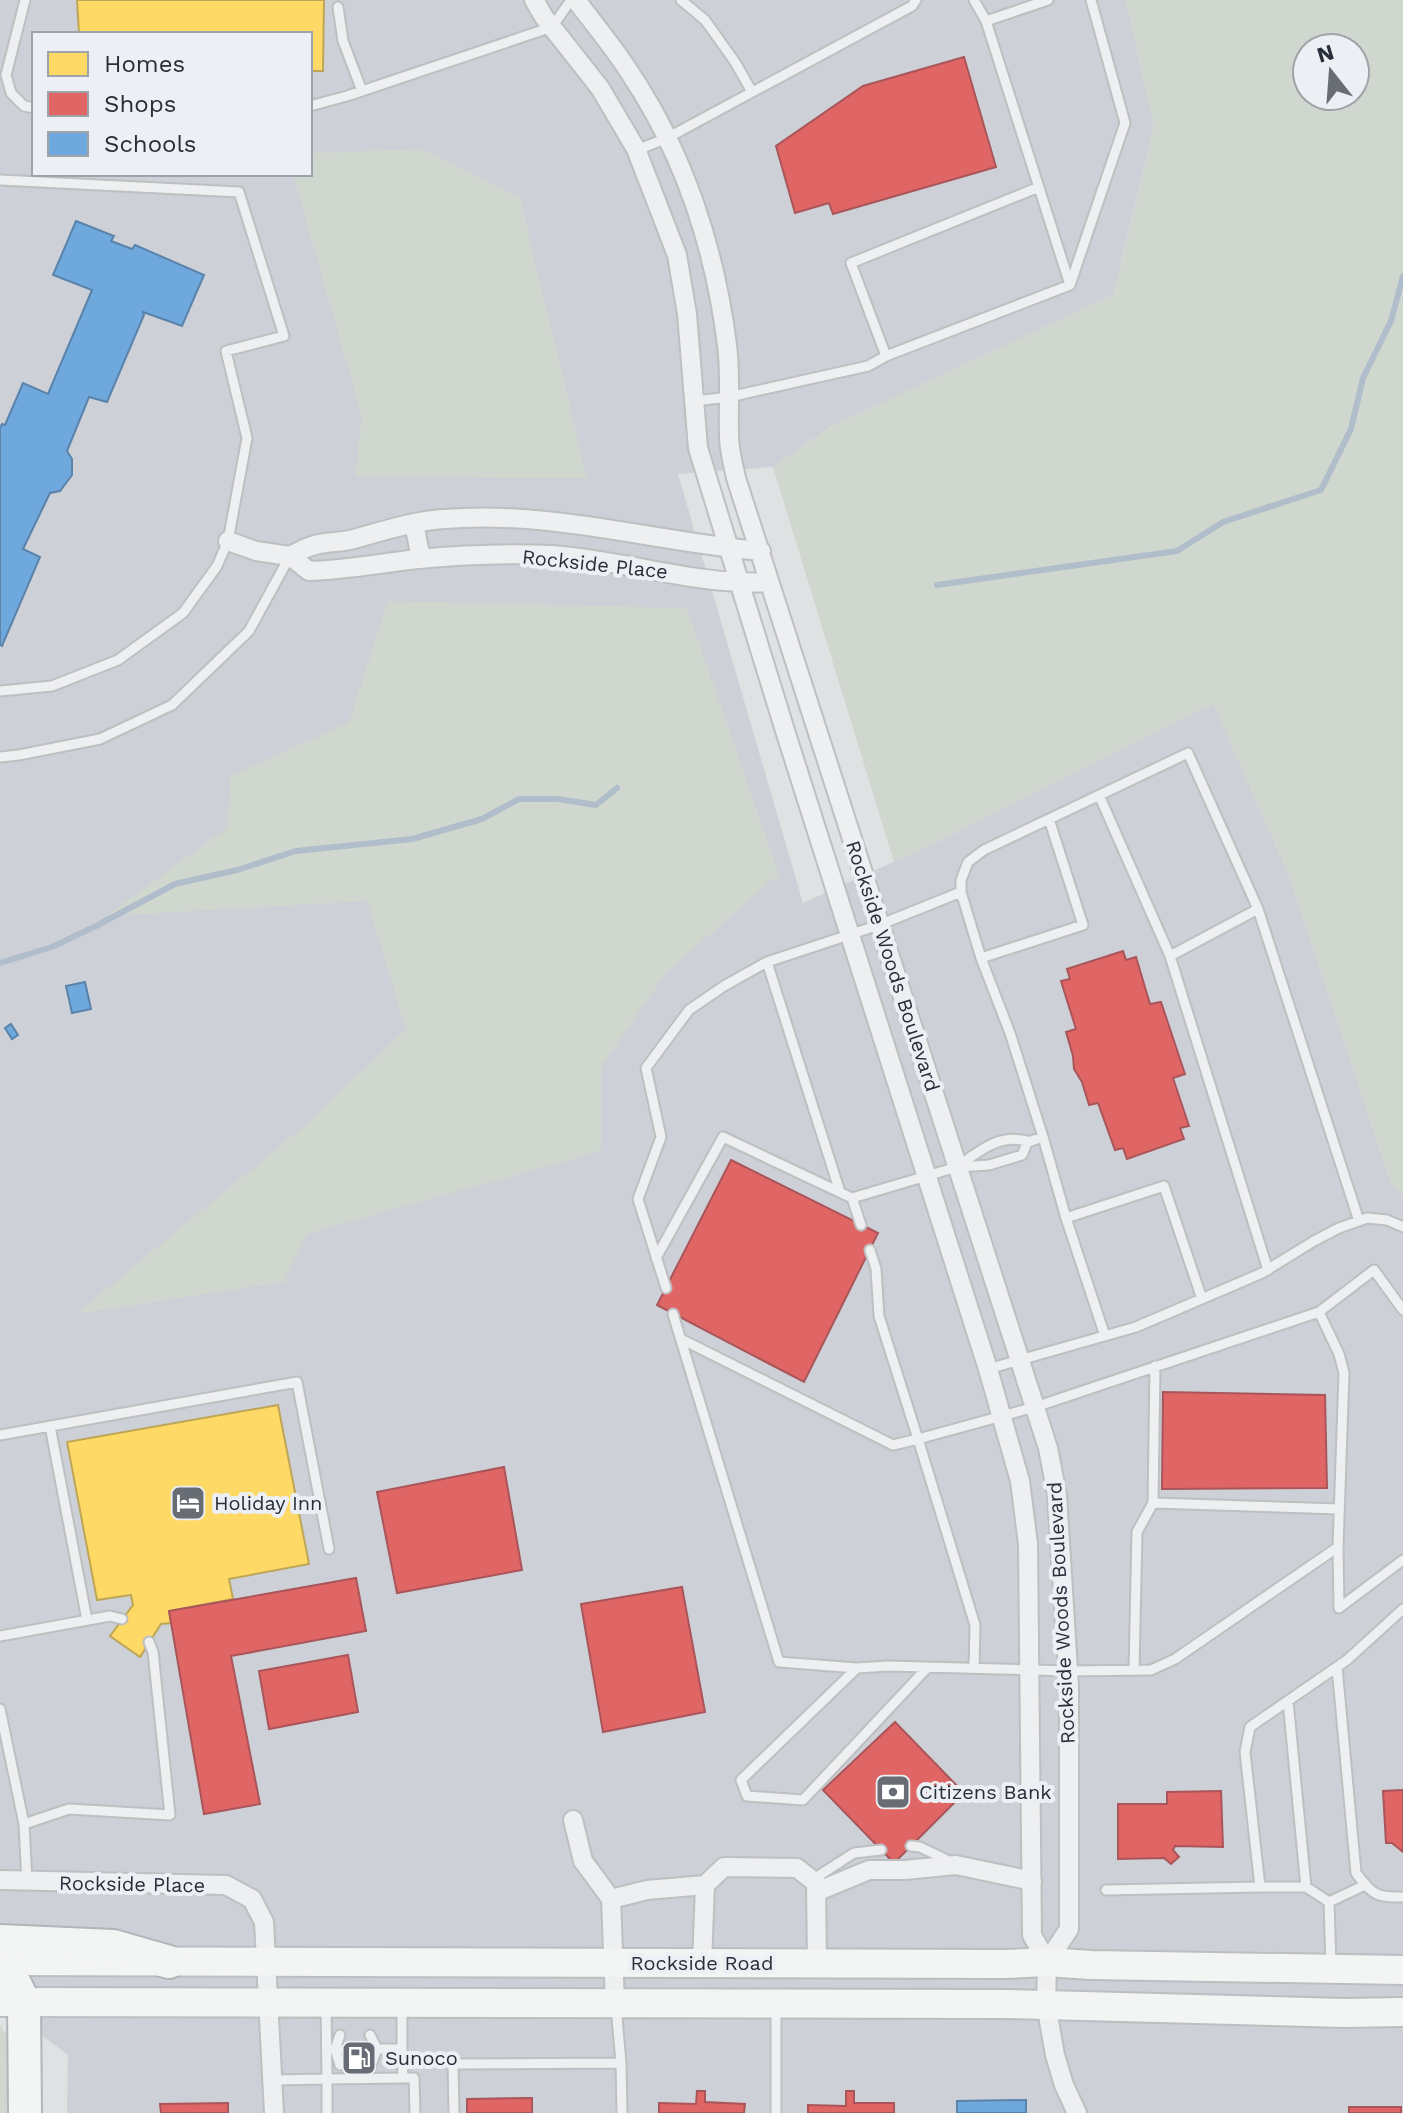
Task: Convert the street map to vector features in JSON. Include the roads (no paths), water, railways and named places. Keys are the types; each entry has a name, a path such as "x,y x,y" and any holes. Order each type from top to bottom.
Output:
{"highway":[{"path":"0,1941 113,1946 169,1962"},
{"path":"0,1973 15,1984 12,2002 25,2113"}],"main road":[{"name":"Rockside Road","path":"0,1961 1047,1962 1403,1970"},
{"name":"Rockside Road","path":"12,2002 1046,2004 1403,2012"}],"street":[{"name":"Rockside Woods Boulevard","path":"534,0 600,88 637,150 677,255 687,314 698,448 988,1369 1020,1481 1028,1544 1032,1935 1047,1962 1046,2004 1055,2055 1077,2113"},
{"name":"Rockside Woods Boulevard","path":"573,0 630,73 685,176 716,281 727,348 729,439 736,478 1048,1448 1057,1495 1068,1671 1069,1929 1047,1962"},
{"path":"290,556 314,545 341,542 414,523 455,518 533,521 761,551"},
{"path":"414,523 421,559"},
{"name":"Rockside Place","path":"228,541 256,551 290,556 309,571 347,570 473,555 552,555 740,584 769,582"},
{"path":"573,1820 583,1861 611,1899 615,2003"},
{"path":"814,1886 869,1870 956,1865 1032,1881"},
{"path":"611,1899 647,1890 705,1885 724,1867 797,1868 814,1886 817,1963"},
{"name":"Rockside Place","path":"0,1880 226,1885 252,1899 264,1922 274,2113"},
{"path":"702,1963 705,1885"}],"lane":[{"path":"25,0 6,75 11,93 24,106 32,108"},
{"path":"312,105 552,27 573,0"},
{"path":"681,0 705,20 752,92"},
{"path":"637,150 667,138 912,6 916,0"},
{"path":"974,0 986,21 1070,285"},
{"path":"986,21 1048,0"},
{"path":"1070,285 1125,123 1091,0"},
{"path":"338,7 343,41 362,91"},
{"path":"0,92 11,93"},
{"path":"0,180 239,192 284,336 226,351 247,438 228,541 217,566 183,613 118,660 52,686 0,691"},
{"path":"886,356 851,263 1039,187"},
{"path":"695,401 729,397 868,366 886,356 1070,285"},
{"path":"0,757 100,739 172,705 249,631 290,556"},
{"path":"1105,1336 1010,1033 981,958 961,892 961,880 968,862 984,850 1188,753 1258,909 1359,1221"},
{"path":"1099,795 1170,956 1268,1270"},
{"path":"981,958 1083,925 1049,819"},
{"path":"666,1288 638,1199 661,1137 646,1068 689,1010 767,962 879,925 961,892"},
{"path":"1170,956 1258,909"},
{"path":"767,962 840,1192"},
{"path":"656,1258 723,1137 852,1198 957,1167 989,1165 1022,1155 1028,1142"},
{"path":"957,1167 983,1147 1014,1138 1028,1142 1043,1137"},
{"path":"1066,1218 1164,1186 1202,1299"},
{"path":"852,1198 861,1225"},
{"path":"988,1369 1136,1327 1268,1270 1314,1241 1367,1218 1387,1220 1403,1227"},
{"path":"870,1250 876,1269 879,1316 975,1625 974,1668"},
{"path":"681,1339 893,1445 1035,1407 1319,1312 1374,1270 1403,1310"},
{"path":"1319,1312 1339,1354 1344,1373 1339,1608 1403,1560"},
{"path":"673,1314 779,1662 857,1668 1151,1670 1175,1659 1338,1547"},
{"path":"1134,1670 1137,1532 1153,1503 1155,1366"},
{"path":"0,1435 297,1382 329,1549"},
{"path":"50,1426 87,1620"},
{"path":"1153,1503 1339,1509"},
{"path":"1260,1887 1245,1752 1250,1727 1347,1660 1403,1609"},
{"path":"0,1636 110,1616 122,1619"},
{"path":"24,1824 69,1809 170,1815 153,1652 149,1642"},
{"path":"857,1668 741,1780 747,1796 803,1800 928,1667"},
{"path":"1337,1667 1356,1873 1372,1893 1385,1898 1403,1897"},
{"path":"1288,1701 1306,1887"},
{"path":"0,1709 24,1824 27,1882"},
{"path":"911,1846 920,1847 956,1865"},
{"path":"814,1886 854,1853 881,1850"},
{"path":"1329,1902 1365,1885"},
{"path":"1106,1890 1306,1887 1329,1902"},
{"path":"1329,1902 1331,1969"},
{"path":"326,2002 340,2065"},
{"path":"402,2002 403,2078"},
{"path":"615,2003 622,2113"},
{"path":"776,2003 776,2113"},
{"path":"327,2113 327,2079 340,2035"},
{"path":"370,2035 374,2049 371,2065"},
{"path":"374,2049 402,2049"},
{"path":"454,2113 453,2064 621,2063"},
{"path":"272,2080 414,2078 415,2113"}],"waterway":[{"path":"937,585 1177,551 1223,522 1321,490 1351,429 1363,378 1391,321 1403,276"},
{"path":"0,963 52,947 175,884 237,870 296,851 412,839 482,819 519,799 558,799 596,805 617,788"}],"place":[{"name":"Holiday Inn","path":"188,1503"},
{"name":"Citizens Bank","path":"893,1792"},
{"name":"Sunoco","path":"359,2058"}]}
